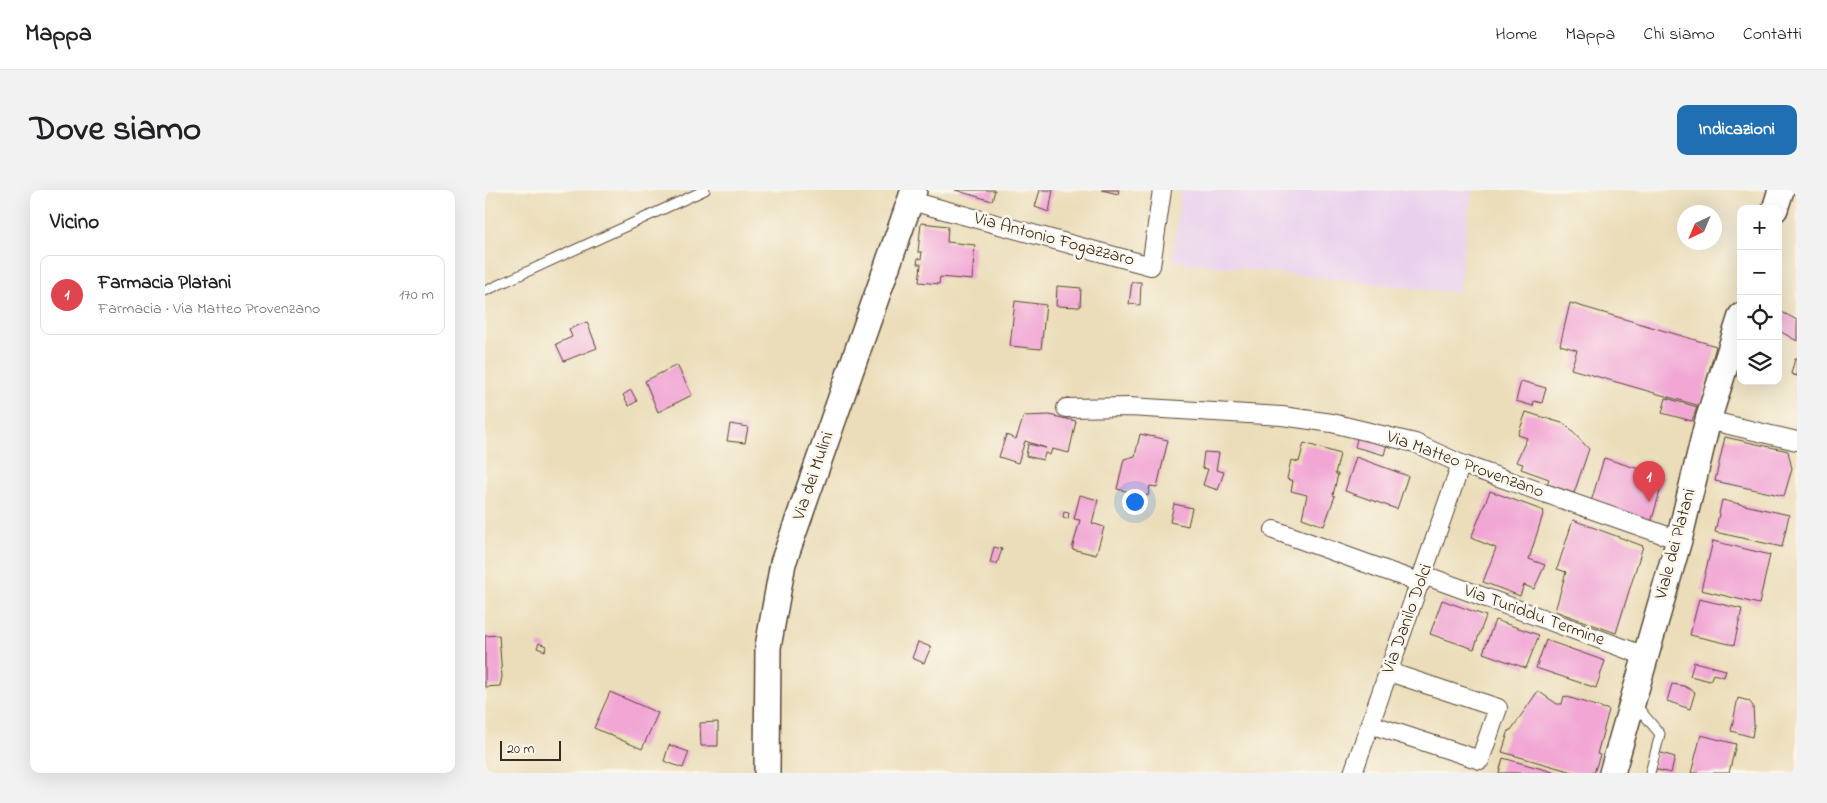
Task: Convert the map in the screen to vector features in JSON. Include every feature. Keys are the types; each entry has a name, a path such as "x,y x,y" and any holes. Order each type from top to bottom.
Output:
{"street":[{"name":"Via Antonio Fogazzaro","path":"912,195 1151,266 1162,190"},
{"path":"1776,205 1781,190"},
{"name":"Via dei Mulini","path":"767,773 768,647 783,563 912,195"},
{"name":"Viale dei Platani","path":"1613,773 1679,540 1708,420 1737,329"},
{"name":"Via Matteo Provenzano","path":"1067,408 1129,407 1283,416 1332,423 1415,443 1461,464 1679,540"},
{"path":"1708,420 1797,441"},
{"name":"Via Danilo Dolci","path":"1353,773 1461,464"},
{"name":"Via Turiddu Termine","path":"1274,530 1645,656"},
{"path":"1370,724 1480,760 1498,708 1389,672"}],"lane":[{"path":"485,291 705,190"},
{"path":"1633,700 1660,734 1650,773"}],"shaded area":[{"path":"1181,190 1472,190 1458,293 1172,261"}],"building":[{"path":"955,190 995,190 992,201"},
{"path":"1040,190 1053,190 1049,212 1035,207"},
{"path":"1102,190 1119,190 1118,194"},
{"path":"921,223 948,226 947,242 975,245 972,280 940,277 939,284 919,282 921,264 917,264 918,258 921,259 922,252 918,252"},
{"path":"1132,282 1141,282 1140,305 1129,304"},
{"path":"1057,286 1081,288 1080,307 1056,306"},
{"path":"1015,301 1046,305 1041,349 1010,346"},
{"path":"1570,303 1716,346 1700,406 1571,369 1577,350 1560,345"},
{"path":"1782,312 1797,320 1797,341 1782,332"},
{"path":"587,322 597,348 564,361 556,344 572,337 569,329"},
{"path":"1795,359 1797,359 1797,376 1791,374"},
{"path":"677,365 692,395 658,412 645,381"},
{"path":"1521,381 1546,388 1542,403 1534,401 1533,406 1516,401"},
{"path":"631,390 637,401 629,406 623,395"},
{"path":"1666,398 1697,407 1692,421 1662,413"},
{"path":"1526,412 1565,424 1589,449 1574,493 1547,484 1549,479 1521,469 1523,464 1516,462 1527,438 1518,435"},
{"path":"1049,415 1076,421 1069,453 1052,449 1050,455 1045,453 1043,460 1026,456 1028,444 1046,448 1025,441 1018,463 999,457 1006,435 1016,439 1024,416"},
{"path":"730,424 748,427 745,443 727,441"},
{"path":"1140,434 1168,440 1157,487 1150,486 1148,496 1117,489 1124,459 1135,456"},
{"path":"1358,435 1387,444 1384,455 1355,447"},
{"path":"1725,437 1788,451 1792,469 1784,496 1715,481"},
{"path":"1304,443 1340,454 1335,474 1338,474 1333,495 1335,496 1324,526 1302,518 1307,495 1291,491 1293,481 1287,479 1291,460 1299,462"},
{"path":"1204,452 1219,453 1216,470 1224,472 1218,490 1203,485 1208,469 1202,468"},
{"path":"1356,457 1408,476 1397,509 1345,491"},
{"path":"1604,458 1664,477 1651,523 1590,505"},
{"path":"1490,491 1544,511 1529,559 1545,565 1534,589 1524,585 1520,596 1483,582 1496,548 1471,538"},
{"path":"1080,495 1098,500 1092,523 1104,527 1096,555 1072,549 1080,520 1074,519"},
{"path":"1722,500 1789,515 1782,547 1715,532"},
{"path":"1174,504 1192,508 1188,526 1170,522"},
{"path":"1064,512 1069,513 1068,519 1063,518"},
{"path":"1573,520 1643,546 1616,633 1555,611 1566,572 1557,569"},
{"path":"1713,541 1770,555 1759,604 1701,590"},
{"path":"994,547 1002,549 997,564 990,563"},
{"path":"1699,599 1742,609 1734,645 1690,635"},
{"path":"1442,600 1486,616 1474,649 1430,634"},
{"path":"1495,620 1539,635 1526,668 1483,653"},
{"path":"499,635 502,677 500,686 485,687 485,636"},
{"path":"1546,640 1605,661 1596,688 1536,668"},
{"path":"918,642 931,647 924,663 912,658"},
{"path":"539,643 546,646 545,651 537,648"},
{"path":"1694,662 1726,670 1724,677 1713,674 1710,681 1690,676"},
{"path":"1672,684 1684,686 1695,692 1690,709 1667,701"},
{"path":"1538,691 1557,704 1562,704 1564,696 1609,710 1597,754 1600,755 1594,773 1576,773 1502,752 1509,730 1511,730"},
{"path":"610,692 658,713 642,749 594,728"},
{"path":"1738,698 1749,701 1753,706 1754,725 1752,737 1731,731"},
{"path":"718,722 718,746 701,746 700,723"},
{"path":"1701,735 1736,744 1729,773 1691,773"},
{"path":"669,745 689,752 683,768 664,761"},
{"path":"1658,752 1675,757 1671,773 1653,769"},
{"path":"1503,758 1553,772 1553,773 1499,773"}],"place":[{"name":"Farmacia Platani","path":"1649,502"}]}
